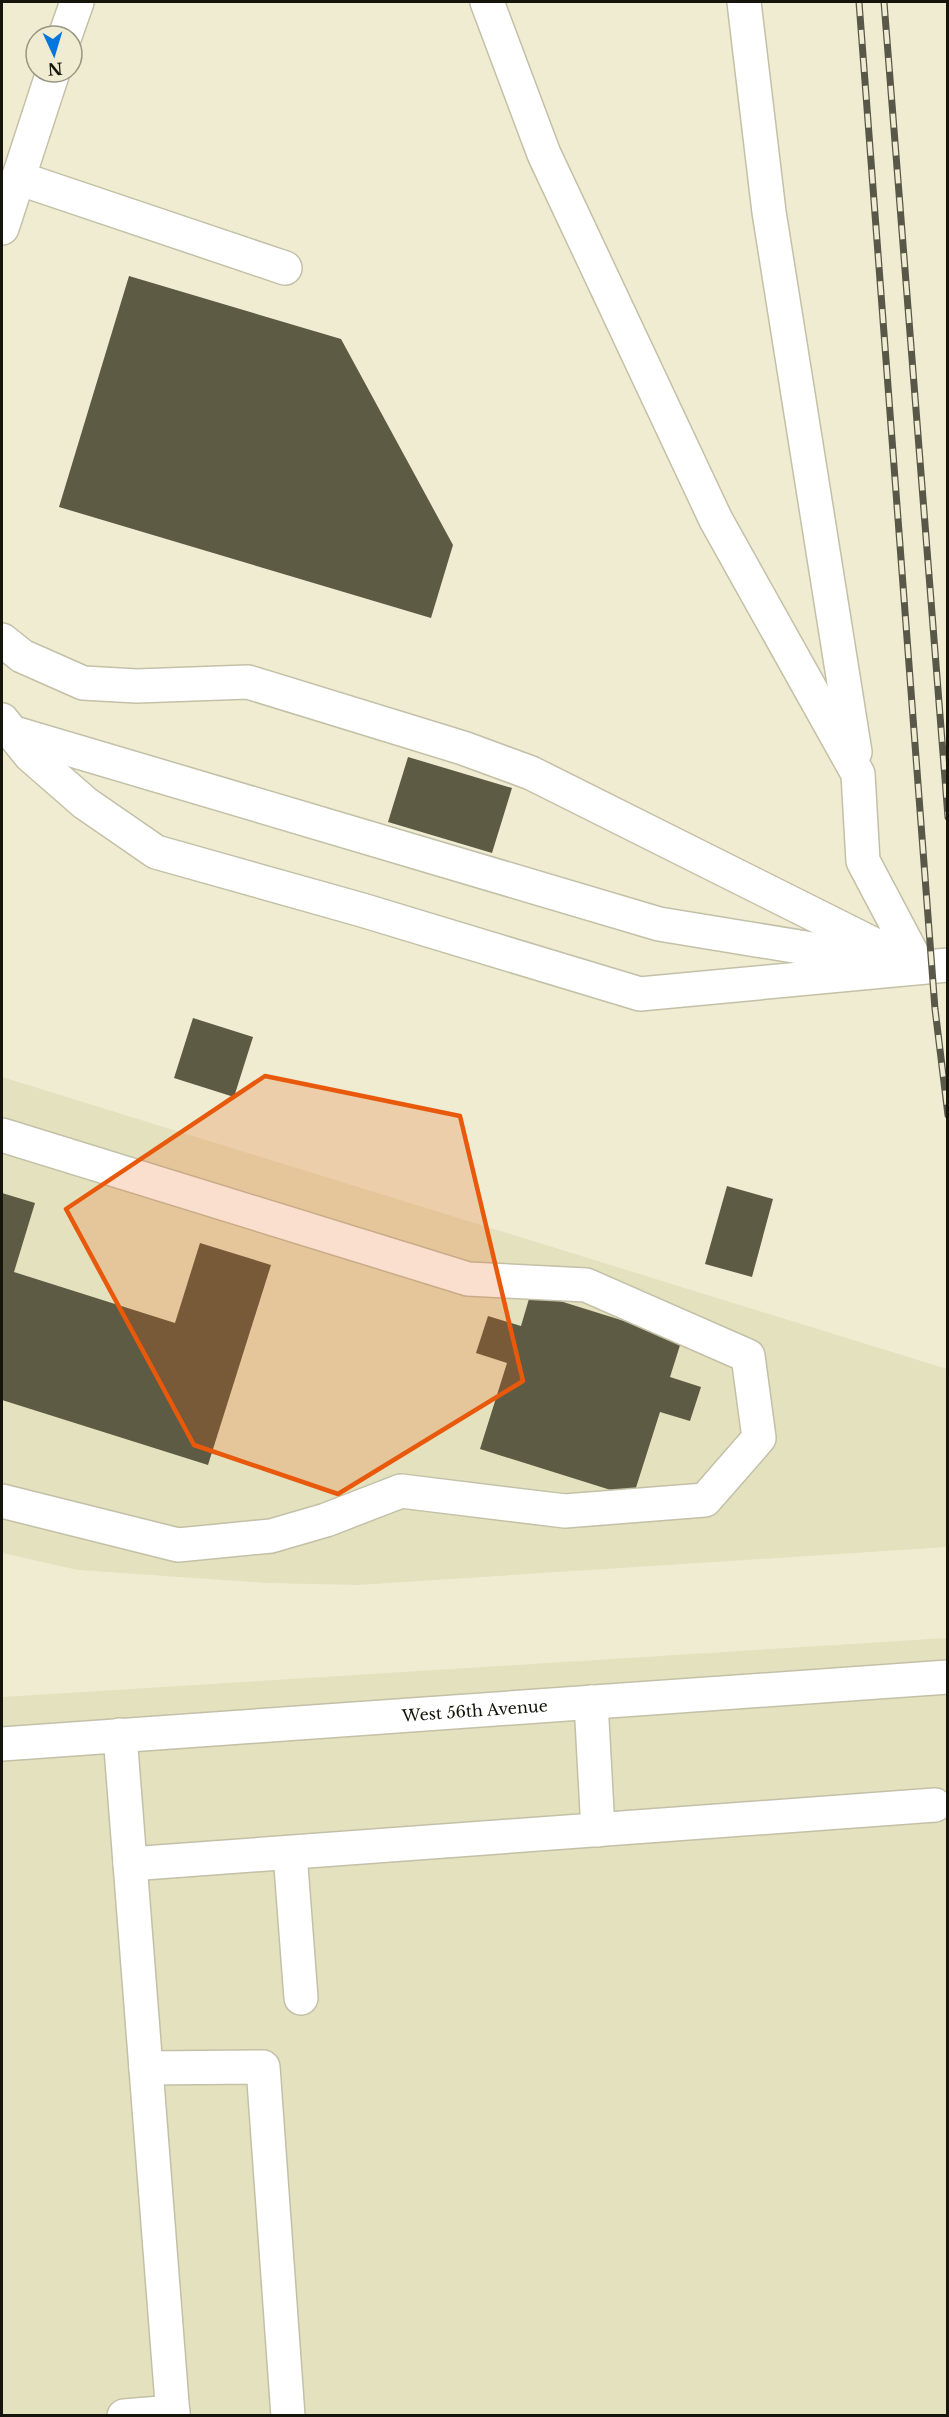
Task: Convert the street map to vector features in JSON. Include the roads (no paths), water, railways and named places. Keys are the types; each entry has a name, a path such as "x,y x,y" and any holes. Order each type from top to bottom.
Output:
{"street":[{"path":"69,24 76,2"},
{"path":"487,2 544,154 716,520 858,774"},
{"path":"744,2 769,212 858,774 863,861 933,966"},
{"path":"2,228 49,84"},
{"path":"18,178 285,268"},
{"path":"2,640 22,656 84,683 137,686 248,682 463,748 531,774 933,966"},
{"path":"6,726 30,755 85,803 156,852 362,910 640,994 933,966"},
{"path":"6,726 659,924 933,966"},
{"path":"2,1135 468,1279 586,1285 748,1356 759,1438 705,1500 565,1511 401,1491 326,1520 272,1536 178,1545 2,1501"},
{"name":"West 56th Avenue","path":"2,1744 948,1677"},
{"path":"591,1702 598,1830"},
{"path":"120,1735 173,2414 124,2415"},
{"path":"130,1864 935,1804"},
{"path":"290,1853 301,1998"},
{"path":"146,2068 263,2067 288,2415"}],"railway":[{"path":"859,2 935,1009 948,1115"},
{"path":"884,2 948,817"}]}
